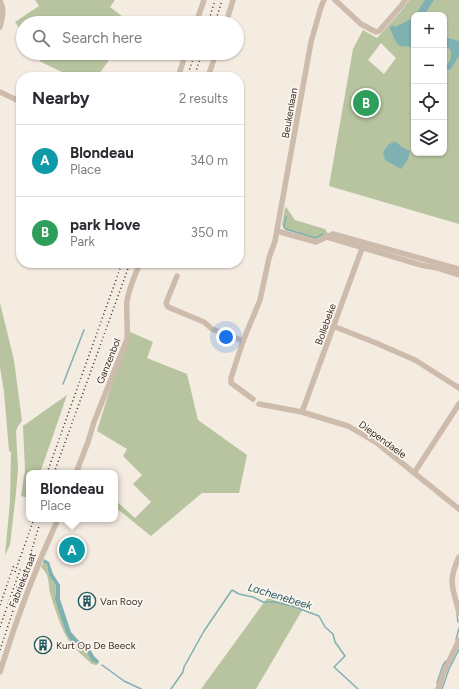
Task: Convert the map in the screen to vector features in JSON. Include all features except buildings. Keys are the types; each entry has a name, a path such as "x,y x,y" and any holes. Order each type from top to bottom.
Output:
{"street":[{"path":"198,16 204,0"},
{"path":"228,16 233,0"},
{"name":"Beukenlaan","path":"253,399 230,381 243,341 260,300 269,258 278,232 311,42 324,0"},
{"path":"335,0 362,24 376,32 379,31 405,0"},
{"path":"0,2 3,6 3,12 0,27"},
{"path":"180,72 184,60"},
{"path":"210,72 214,60"},
{"path":"0,92 16,100"},
{"path":"278,232 316,242 333,234 431,268 437,268 459,274"},
{"path":"363,245 459,269"},
{"name":"Bollebeke","path":"302,412 363,245"},
{"name":"Ganzenbol","path":"77,470 94,422 128,339 127,303 129,292 138,268"},
{"path":"177,276 166,303 168,307 204,322 212,329 243,341"},
{"path":"333,326 415,360 459,388"},
{"name":"Diependaele","path":"259,404 334,420 355,429 377,443 459,509"},
{"path":"414,474 459,404"},
{"name":"Fabriekstraat","path":"0,672 12,631 57,522"},
{"path":"459,557 453,570 451,584 459,613"},
{"path":"438,689 443,674 459,640"}],"green space":[{"path":"35,0 115,0 110,7 122,16 24,16 39,6"},
{"path":"409,0 459,0 459,224 329,186 353,49 363,30 377,38","holes":["381,43 396,58 384,74 368,60"]},
{"path":"40,60 109,60 101,72 62,72"},
{"path":"286,207 295,220 325,229 328,234 316,239 285,230 282,225"},
{"path":"0,303 14,360 22,421 16,431 18,469 16,493 10,545 5,555 10,502 11,452 9,451 4,392 0,367"},
{"path":"128,331 153,342 147,358 187,374 198,420 247,455 239,493 202,493 151,536 118,509 118,503 135,518 151,502 133,484 142,475 123,456 127,449 97,431"},
{"path":"67,395 41,470 26,470 26,497 21,496 25,470 23,426"},
{"path":"43,563 47,564 49,576 56,585 55,595 66,633 72,643 85,649 98,664 92,664 77,651 67,638 61,626 50,593 46,573 41,567"},
{"path":"268,597 304,607 256,689 201,689"}],"water":[{"path":"425,0 434,0 426,12 417,12"},
{"path":"411,18 411,47 400,46 396,42 389,28 392,25 395,27"},
{"path":"447,38 459,41 459,56 450,70 447,70 447,65 451,55 450,49 447,48"},
{"path":"396,142 410,151 408,159 401,169 385,160 383,152 388,145"},
{"path":"44,559 49,562 53,574 60,585 60,599 71,632 78,640 87,644 94,656 99,661 98,664 92,661 85,649 72,643 66,633 55,599 56,585 49,576 47,564 43,563"}],"waterway":[{"path":"286,217 284,227 286,229 315,238 323,234"},
{"path":"63,384 84,330"},
{"name":"Lachenebeek","path":"171,689 183,672 184,667 204,631 232,590 239,594 253,597 263,602 275,602 292,606 319,616 325,627 333,634 335,642 345,656 334,667 358,689"},
{"path":"457,614 458,622"},
{"path":"456,640 459,628"},
{"path":"442,689 449,669 459,649"},
{"path":"437,683 443,665 446,661"},
{"name":"Lachenebeek","path":"102,665 124,681 141,689"}],"railway":[{"path":"210,16 215,0"},
{"path":"217,16 222,0"},
{"path":"189,72 193,60"},
{"path":"196,72 200,60"},
{"path":"48,470 120,268"},
{"path":"55,470 128,268"},
{"path":"15,572 33,522"},
{"path":"0,650 39,526"},
{"path":"0,605 14,565"},
{"path":"0,627 21,567"}],"place":[{"name":"park Hove","path":"366,103"},
{"name":"Blondeau","path":"72,550"},
{"name":"Van Rooy","path":"87,601"},
{"name":"Kurt Op De Beeck","path":"43,645"}]}
